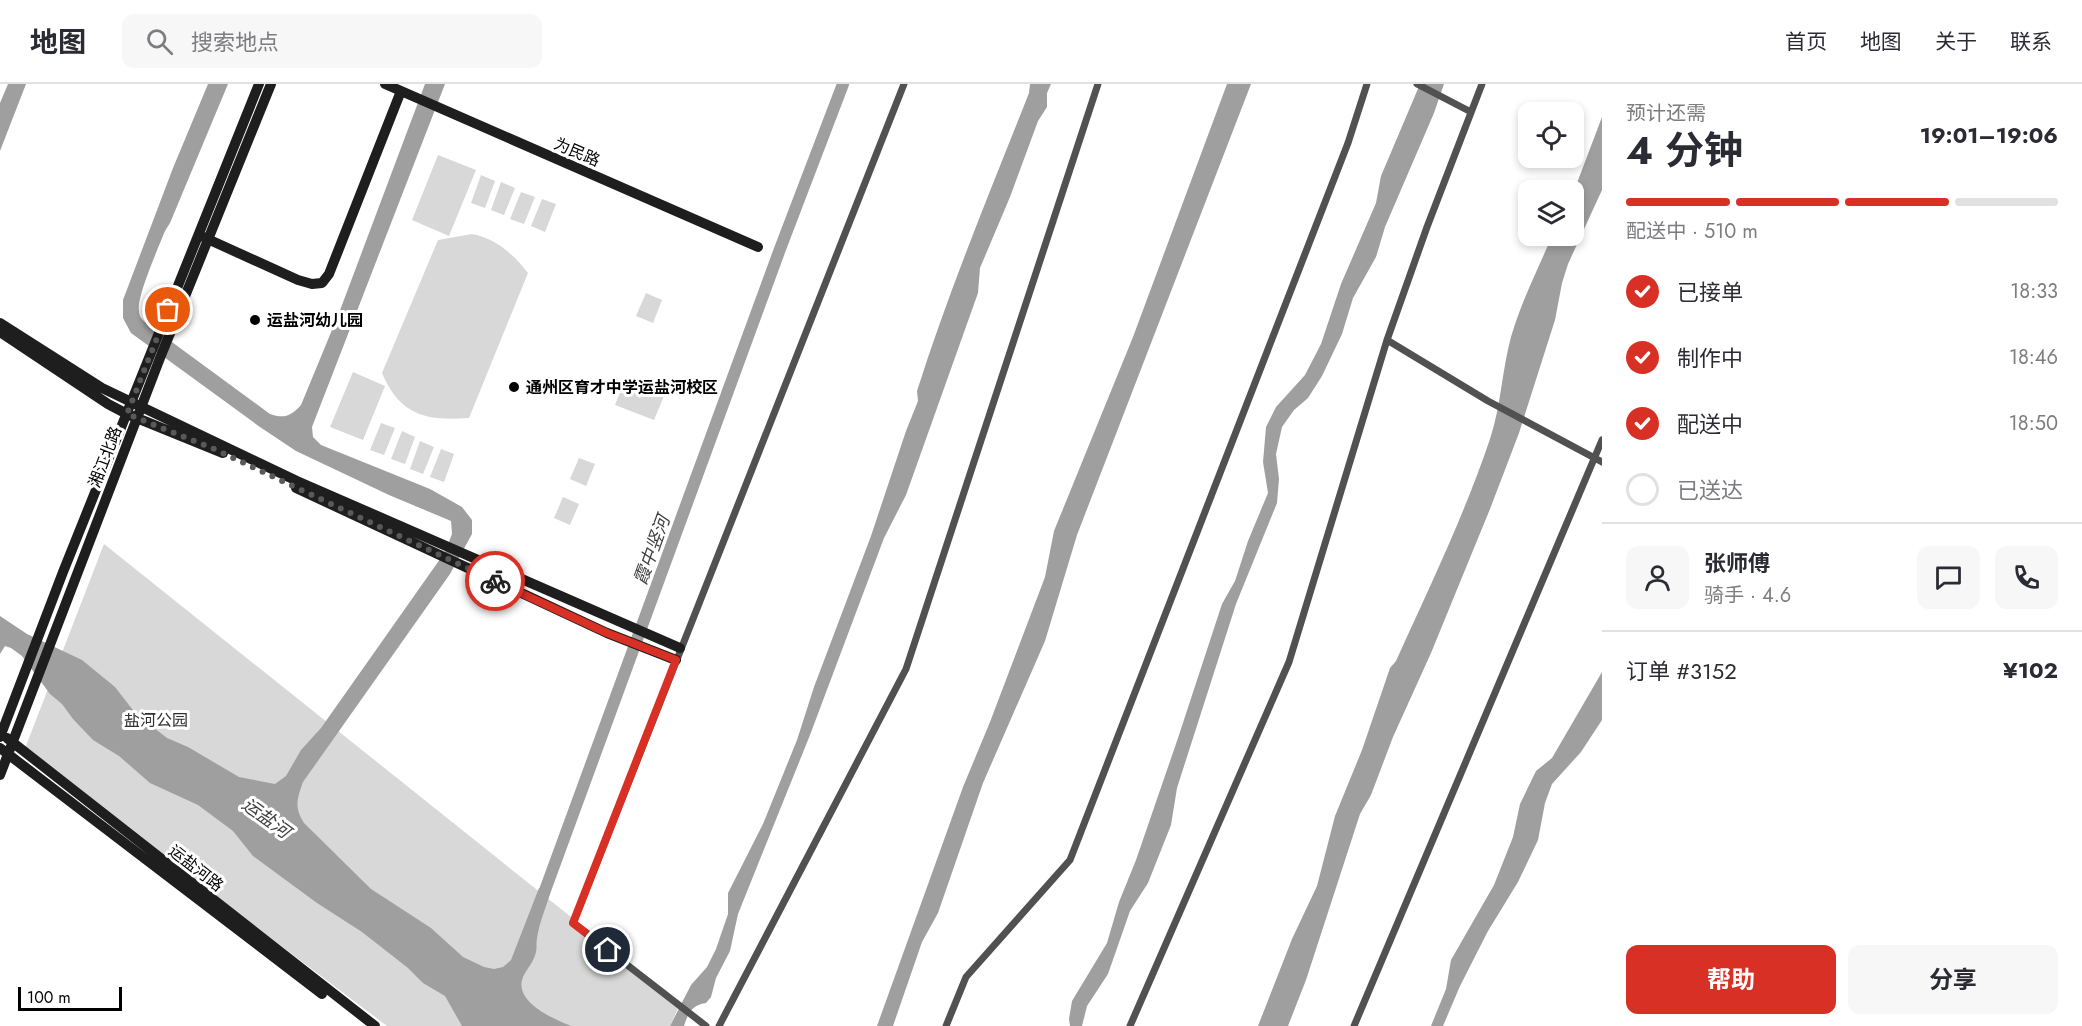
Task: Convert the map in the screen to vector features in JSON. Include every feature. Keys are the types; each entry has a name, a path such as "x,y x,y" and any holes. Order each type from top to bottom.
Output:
{"street":[{"name":"湘江北路","path":"0,734 134,410 203,237 260,84"},
{"name":"湘江北路","path":"203,237 271,84"},
{"name":"为民路","path":"385,84 758,247"},
{"path":"706,1026 573,923 904,84"},
{"path":"719,1026 906,669 1098,84"},
{"path":"946,1026 966,977 1070,860 1348,143 1367,84"},
{"path":"1417,84 1472,112"},
{"path":"1130,1026 1289,662 1387,340 1427,227 1482,84"},
{"path":"203,237 298,280 312,284 322,282 329,274 401,91"},
{"path":"0,322 134,410 190,438 607,633 676,660"},
{"path":"0,332 108,404 134,410 680,648"},
{"path":"1387,340 1488,401 1602,462"},
{"name":"湘江北路","path":"0,775 4,752 12,743 36,681 134,410"},
{"path":"1354,1026 1602,440"},
{"name":"运盐河路","path":"0,734 362,1023"},
{"name":"运盐河路","path":"4,752 362,1023 375,1026"}],"green space":[{"path":"438,155 476,170 449,236 412,220"},
{"path":"481,175 495,181 485,208 471,203"},
{"path":"501,182 515,188 504,215 491,210"},
{"path":"521,192 535,197 524,224 510,219"},
{"path":"542,199 556,204 545,232 531,226"},
{"path":"472,234 504,248 528,273 469,418 440,418 416,413 397,399 382,373 438,240"},
{"path":"646,293 662,300 653,323 636,316"},
{"path":"353,372 385,386 363,440 330,427"},
{"path":"625,380 664,396 654,420 615,405"},
{"path":"381,423 395,428 384,455 370,450"},
{"path":"402,431 415,437 405,464 391,459"},
{"path":"420,441 434,447 423,474 410,469"},
{"path":"441,449 454,454 444,482 430,477"},
{"path":"579,458 595,464 586,486 570,479"},
{"path":"563,497 579,504 570,525 554,518"},
{"name":"盐河公园","path":"104,544 680,1004 670,1026 387,1026 24,751"}],"water":[{"path":"8,84 26,84 0,151 0,103"},
{"name":"运盐河","path":"208,84 228,84 153,259 141,295 139,313 146,323 270,414 283,416 294,412 301,405 339,313 425,84 445,84 312,427 313,437 321,445 430,489 462,507 472,520 472,534 450,574 303,782 298,807 304,823 371,889 431,928 463,957 484,967 494,969 503,967 511,960 539,888 550,893 539,927 535,956 523,977 521,986 529,1002 546,1014 571,1026 462,1026 445,996 423,983 408,968 362,932 317,903 253,856 233,831 198,805 150,783 119,756 93,740 62,704 50,694 22,656 5,646 0,654 0,616 27,634 82,660 115,687 136,714 167,738 188,747 239,777 275,784 286,776 301,750 321,728 445,552 452,534 451,521 389,495 296,451 131,333 123,318 123,300 173,168"},
{"path":"1030,84 1051,84 1047,93 1047,107 1038,121 1010,197 980,268 978,293 906,495 884,538 810,735 738,914 730,951 716,978 711,997 706,1003 691,1010 684,1026 670,1026 691,985 707,967 716,949 728,914 728,893 763,824 797,740 814,687 871,536 918,401 917,391 943,316 1029,93"},
{"path":"1227,84 1251,84 1077,535 1045,641 983,783 938,913 922,942 893,1026 877,1026 963,787 1045,577 1054,531 1133,337"},
{"path":"1420,84 1444,84 1434,113 1385,227 1376,257 1353,298 1342,334 1322,376 1308,398 1294,410 1282,427 1276,454 1279,479 1277,503 1236,604 1177,788 1171,825 1148,883 1130,911 1108,974 1087,1006 1082,1026 1070,1026 1072,1001 1107,943 1119,902 1136,860 1222,604 1235,581 1248,541 1268,493 1263,462 1266,427 1276,407 1305,375 1321,344 1341,284 1376,203 1381,176"},
{"path":"1602,117 1602,190 1584,229 1584,180 1578,180"},
{"path":"1548,246 1576,246 1562,283 1555,320 1519,433 1431,653 1393,737 1371,795 1360,814 1306,980 1288,1026 1258,1026 1292,939 1317,886 1335,816 1362,750 1390,668 1396,661 1458,524 1480,468 1494,426 1511,337"},
{"path":"1602,672 1602,720 1581,752 1552,784 1545,803 1538,840 1518,882 1488,931 1443,1026 1431,1026 1446,989 1451,960 1494,885 1513,837 1520,804 1536,771 1552,758"}],"waterway":[{"name":"霞中竖河","path":"540,904 780,249 843,84"}],"way so far":[{"path":"168,310 127,414 190,438 254,467 495,581"}],"place":[{"name":"运盐河幼儿园","path":"255,320"},
{"name":"通州区育才中学运盐河校区","path":"514,387"}],"route":[{"path":"495,581 607,633 676,660 573,923 608,950"}]}
